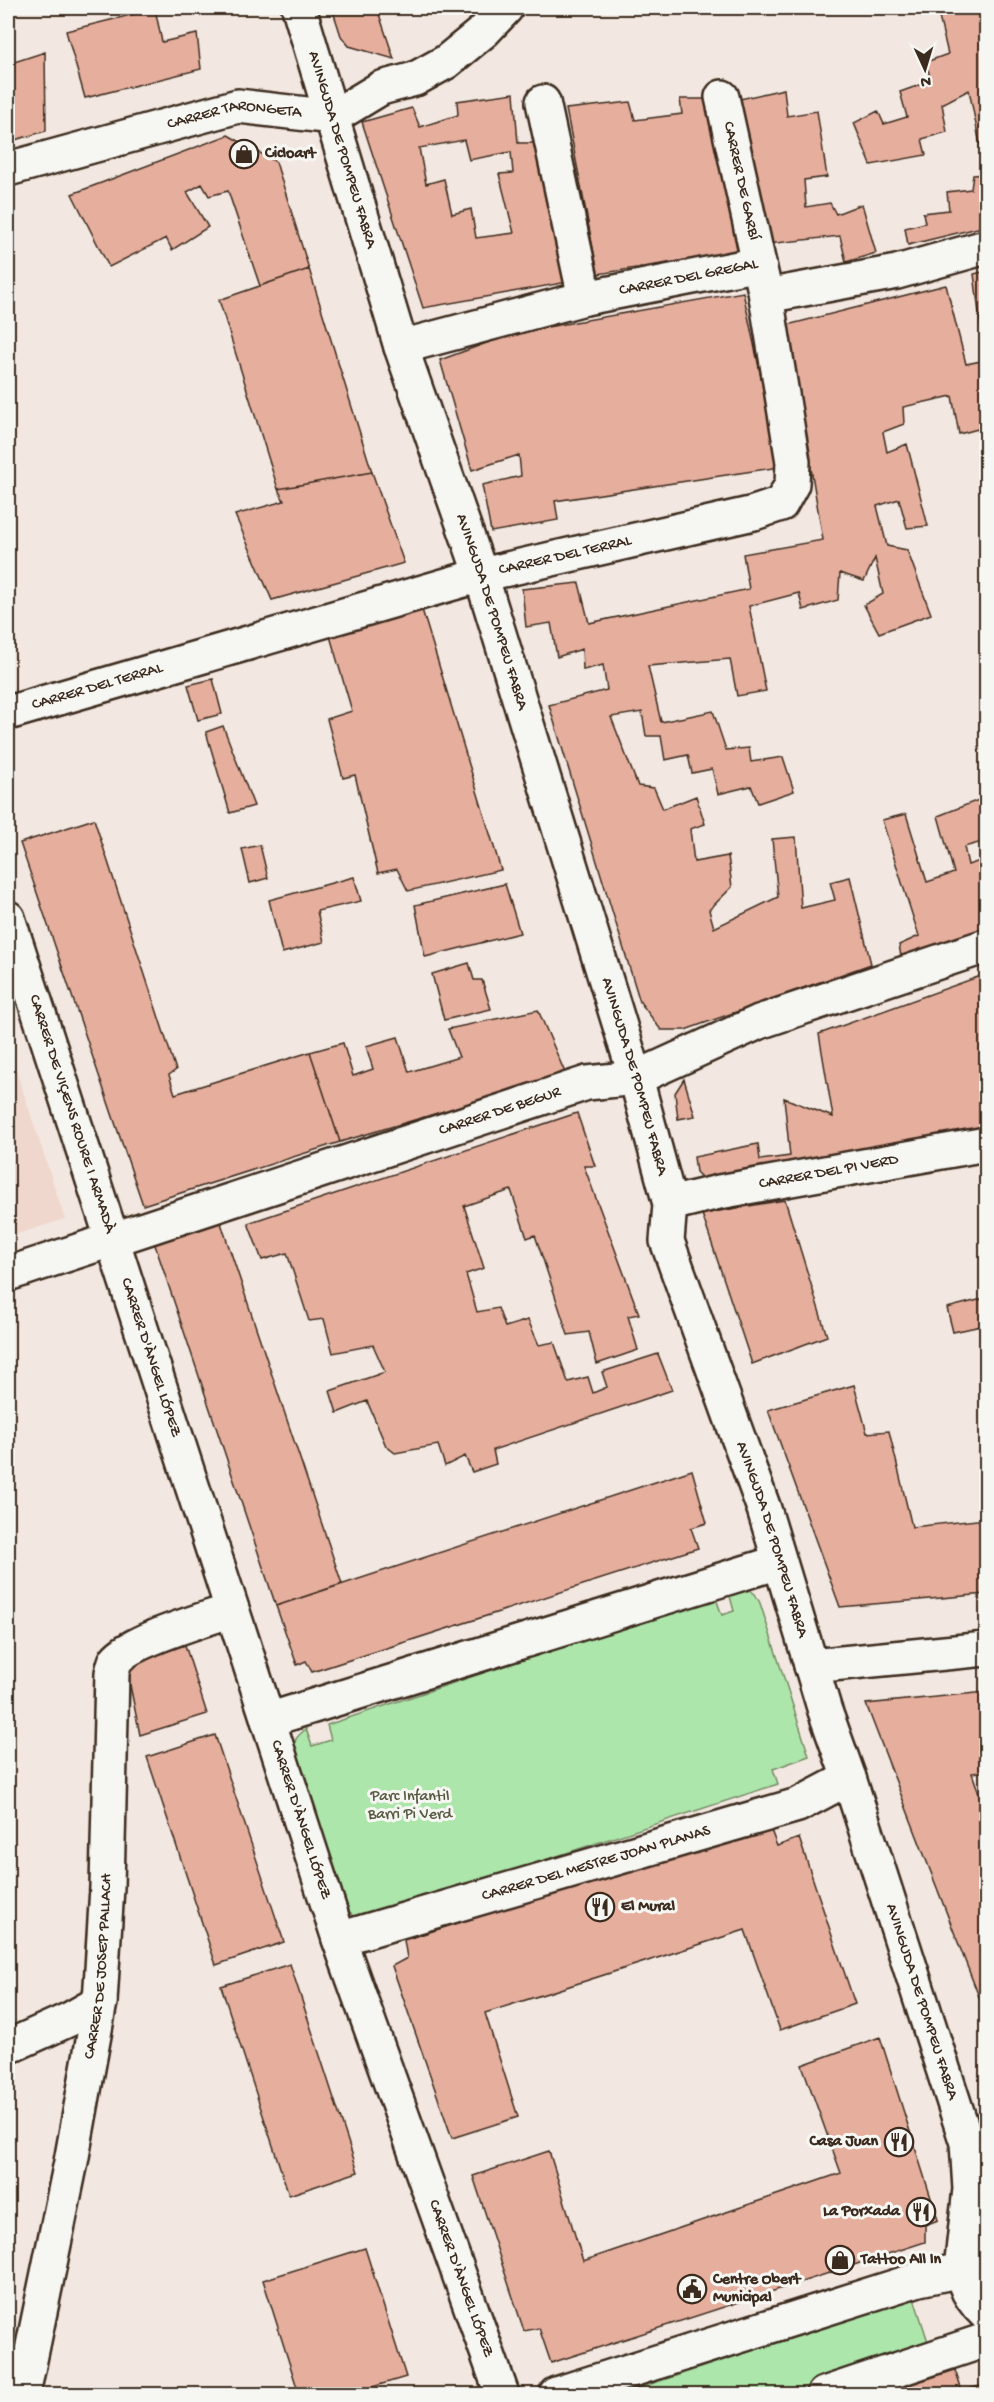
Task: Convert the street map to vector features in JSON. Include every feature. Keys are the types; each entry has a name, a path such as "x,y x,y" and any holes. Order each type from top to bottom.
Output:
{"street":[{"name":"AVINGUDA DE POMPEU FABRA","path":"299,8 401,347 481,575 636,1078 670,1204 667,1241 764,1509 811,1666 977,2154 970,2190 962,2265"},
{"path":"333,117 381,88 414,79 446,62 484,31 506,8"},
{"name":"CARRER DE GARBÍ","path":"722,97 759,264"},
{"path":"543,102 585,298"},
{"name":"CARRER TARONGETA","path":"8,169 238,106 333,117"},
{"name":"CARRER DEL GREGAL","path":"401,347 585,298 759,264 766,296 897,272 987,247"},
{"name":"CARRER DEL TERRAL","path":"8,713 481,575 754,513 781,504 792,484 793,462 766,296"},
{"name":"CARRER DE VIÇENS ROURE I ARMADÀ","path":"8,918 112,1240"},
{"name":"CARRER DE BEGUR","path":"8,1274 587,1083 636,1078 759,1022 987,946"},
{"name":"CARRER DEL PI VERD","path":"670,1204 719,1192 987,1144"},
{"name":"CARRER D'ÀNGEL LÓPEZ","path":"112,1240 339,1938 502,2394"},
{"path":"268,1719 779,1562"},
{"name":"CARRER DE JOSEP PALLACH","path":"24,2394 71,2162 100,2002 107,1887 112,1673 115,1661 145,1641 232,1610"},
{"path":"811,1666 987,1649"},
{"name":"CARRER DEL MESTRE JOAN PLANAS","path":"339,1938 798,1804 849,1778"},
{"path":"8,2047 70,2019 100,2002"},
{"path":"987,2223 975,2234 962,2265 967,2293 987,2314"},
{"path":"556,2394 962,2265"},
{"path":"824,2394 987,2340"}],"shaded area":[{"path":"8,1045 65,1219 8,1237"}],"green space":[{"name":"Parc Infantil Barri Pi Verd","path":"747,1588 755,1594 760,1603 809,1756 773,1769 778,1784 388,1911 387,1907 371,1912 373,1918 355,1918 349,1911 294,1752 295,1741 306,1729 312,1746 331,1740 327,1725 715,1596 722,1615 734,1611 728,1589"},
{"path":"914,2298 930,2348 789,2394 620,2394"}],"building":[{"path":"332,8 377,8 394,59 349,46 341,36"},
{"path":"972,8 986,8 986,174 969,90 942,104 947,132 922,139 926,155 871,165 854,123 878,111 884,124 907,117 900,92 931,81 926,62 948,54 939,17"},
{"path":"155,9 162,42 197,34 201,69 85,98 66,31"},
{"path":"45,52 46,131 8,142 8,64"},
{"path":"784,89 787,116 817,111 827,177 804,180 806,207 830,203 836,214 862,204 876,253 846,262 840,236 767,244 740,99"},
{"path":"514,93 518,143 539,143 568,282 423,308 362,122 412,108 420,127 458,115 457,101","holes":["464,140 469,160 511,152 513,173 499,174 514,233 476,238 471,209 452,214 444,179 426,184 419,148"]},
{"path":"680,99 710,99 738,252 598,274 566,109 630,102 635,120 682,114"},
{"path":"228,135 276,162 309,269 260,286 228,191 209,196 202,184 187,192 208,227 172,250 166,238 109,267 72,194"},
{"path":"986,174 986,226 908,245 905,228 925,223 923,213 949,210 947,192 971,189 973,175"},
{"path":"309,269 372,472 278,489 219,300"},
{"path":"986,271 986,328 981,328 974,274"},
{"path":"946,285 966,364 986,360 986,456 983,457 978,429 959,434 952,396 903,407 904,424 883,432 887,452 907,444 928,526 907,528 899,499 877,506 887,546 907,550 931,614 879,633 864,605 883,594 875,558 864,581 840,573 838,600 803,610 799,593 749,606 766,691 737,696 730,659 648,666 661,722 713,711 726,750 749,748 751,762 783,757 794,791 758,803 751,786 718,794 712,769 692,773 688,755 665,760 661,736 646,736 642,712 611,717 638,786 654,788 663,809 696,796 705,824 690,829 694,862 728,856 732,887 709,910 714,928 778,897 772,839 796,837 801,908 835,900 830,882 850,877 871,964 685,1030 661,1030 640,1002 549,705 607,690 603,665 583,670 582,649 557,657 551,623 526,627 522,589 579,583 589,623 749,589 743,554 823,540 787,325"},
{"path":"743,292 780,467 555,501 558,520 491,532 482,485 521,476 519,455 472,470 440,360 514,333"},
{"path":"372,472 404,563 272,600 235,515 284,501 278,489"},
{"path":"421,606 501,870 408,891 397,869 378,873 355,775 343,778 327,719 352,711 330,636"},
{"path":"213,679 222,714 198,720 188,685"},
{"path":"223,726 254,806 230,813 206,732"},
{"path":"986,797 986,841 964,847 968,865 986,859 986,935 902,962 899,945 919,936 882,820 906,814 927,882 954,873 938,816"},
{"path":"94,819 176,1070 169,1075 175,1094 310,1052 340,1142 143,1205 20,843"},
{"path":"260,845 268,878 250,883 242,849"},
{"path":"354,877 361,901 317,911 324,942 282,953 269,900"},
{"path":"505,884 520,933 425,957 415,905"},
{"path":"469,963 474,980 482,980 491,1009 444,1020 432,974"},
{"path":"986,974 986,1134 722,1179 702,1178 696,1172 694,1157 758,1144 760,1160 790,1156 784,1098 833,1117 819,1034"},
{"path":"538,1010 566,1075 340,1142 310,1052 343,1043 353,1076 373,1069 366,1046 398,1037 409,1072 459,1057 448,1029"},
{"path":"684,1079 695,1116 678,1119 675,1093"},
{"path":"577,1113 595,1166 584,1166 639,1314 628,1316 638,1350 597,1364 589,1332 568,1335 535,1235 527,1238 511,1190 464,1206 484,1268 466,1274 477,1312 498,1308 505,1327 528,1320 539,1345 554,1342 568,1382 588,1377 593,1393 607,1387 602,1372 658,1354 672,1390 493,1450 496,1464 472,1472 465,1456 445,1466 438,1445 395,1453 386,1446 367,1401 337,1413 330,1391 385,1372 373,1345 333,1353 324,1319 309,1321 287,1253 262,1260 248,1223"},
{"path":"785,1200 827,1336 752,1364 702,1214"},
{"path":"220,1220 342,1584 276,1606 154,1242"},
{"path":"986,1298 986,1325 953,1332 947,1308"},
{"path":"854,1385 867,1433 889,1431 912,1527 986,1519 986,1594 840,1607 768,1410"},
{"path":"692,1470 707,1523 691,1528 698,1548 312,1672 306,1661 297,1665 276,1606"},
{"path":"185,1645 207,1714 140,1735 126,1665"},
{"path":"986,1692 986,1771 972,1773 986,1814 986,2015 866,1704"},
{"path":"215,1735 284,1942 216,1965 147,1757"},
{"path":"769,1825 777,1846 799,1838 855,2004 780,2030 745,1930 485,2013 518,2117 452,2138 392,1966 407,1958 404,1940"},
{"path":"290,1964 358,2172 289,2195 221,1986"},
{"path":"880,2037 938,2220 925,2225 925,2242 551,2363 539,2328 524,2331 473,2176 549,2151 583,2261 841,2173 802,2065"},
{"path":"365,2248 406,2377 349,2394 299,2394 263,2280"},
{"path":"955,2370 962,2391 984,2385 986,2394 880,2394"}],"place":[{"name":"Cicloart","path":"244,154"},
{"name":"El Mural","path":"600,1907"},
{"name":"Casa Juan","path":"899,2142"},
{"name":"La Porxada","path":"921,2212"},
{"name":"Tattoo All In","path":"840,2260"},
{"name":"Centre Obert Municipal","path":"692,2289"}]}
